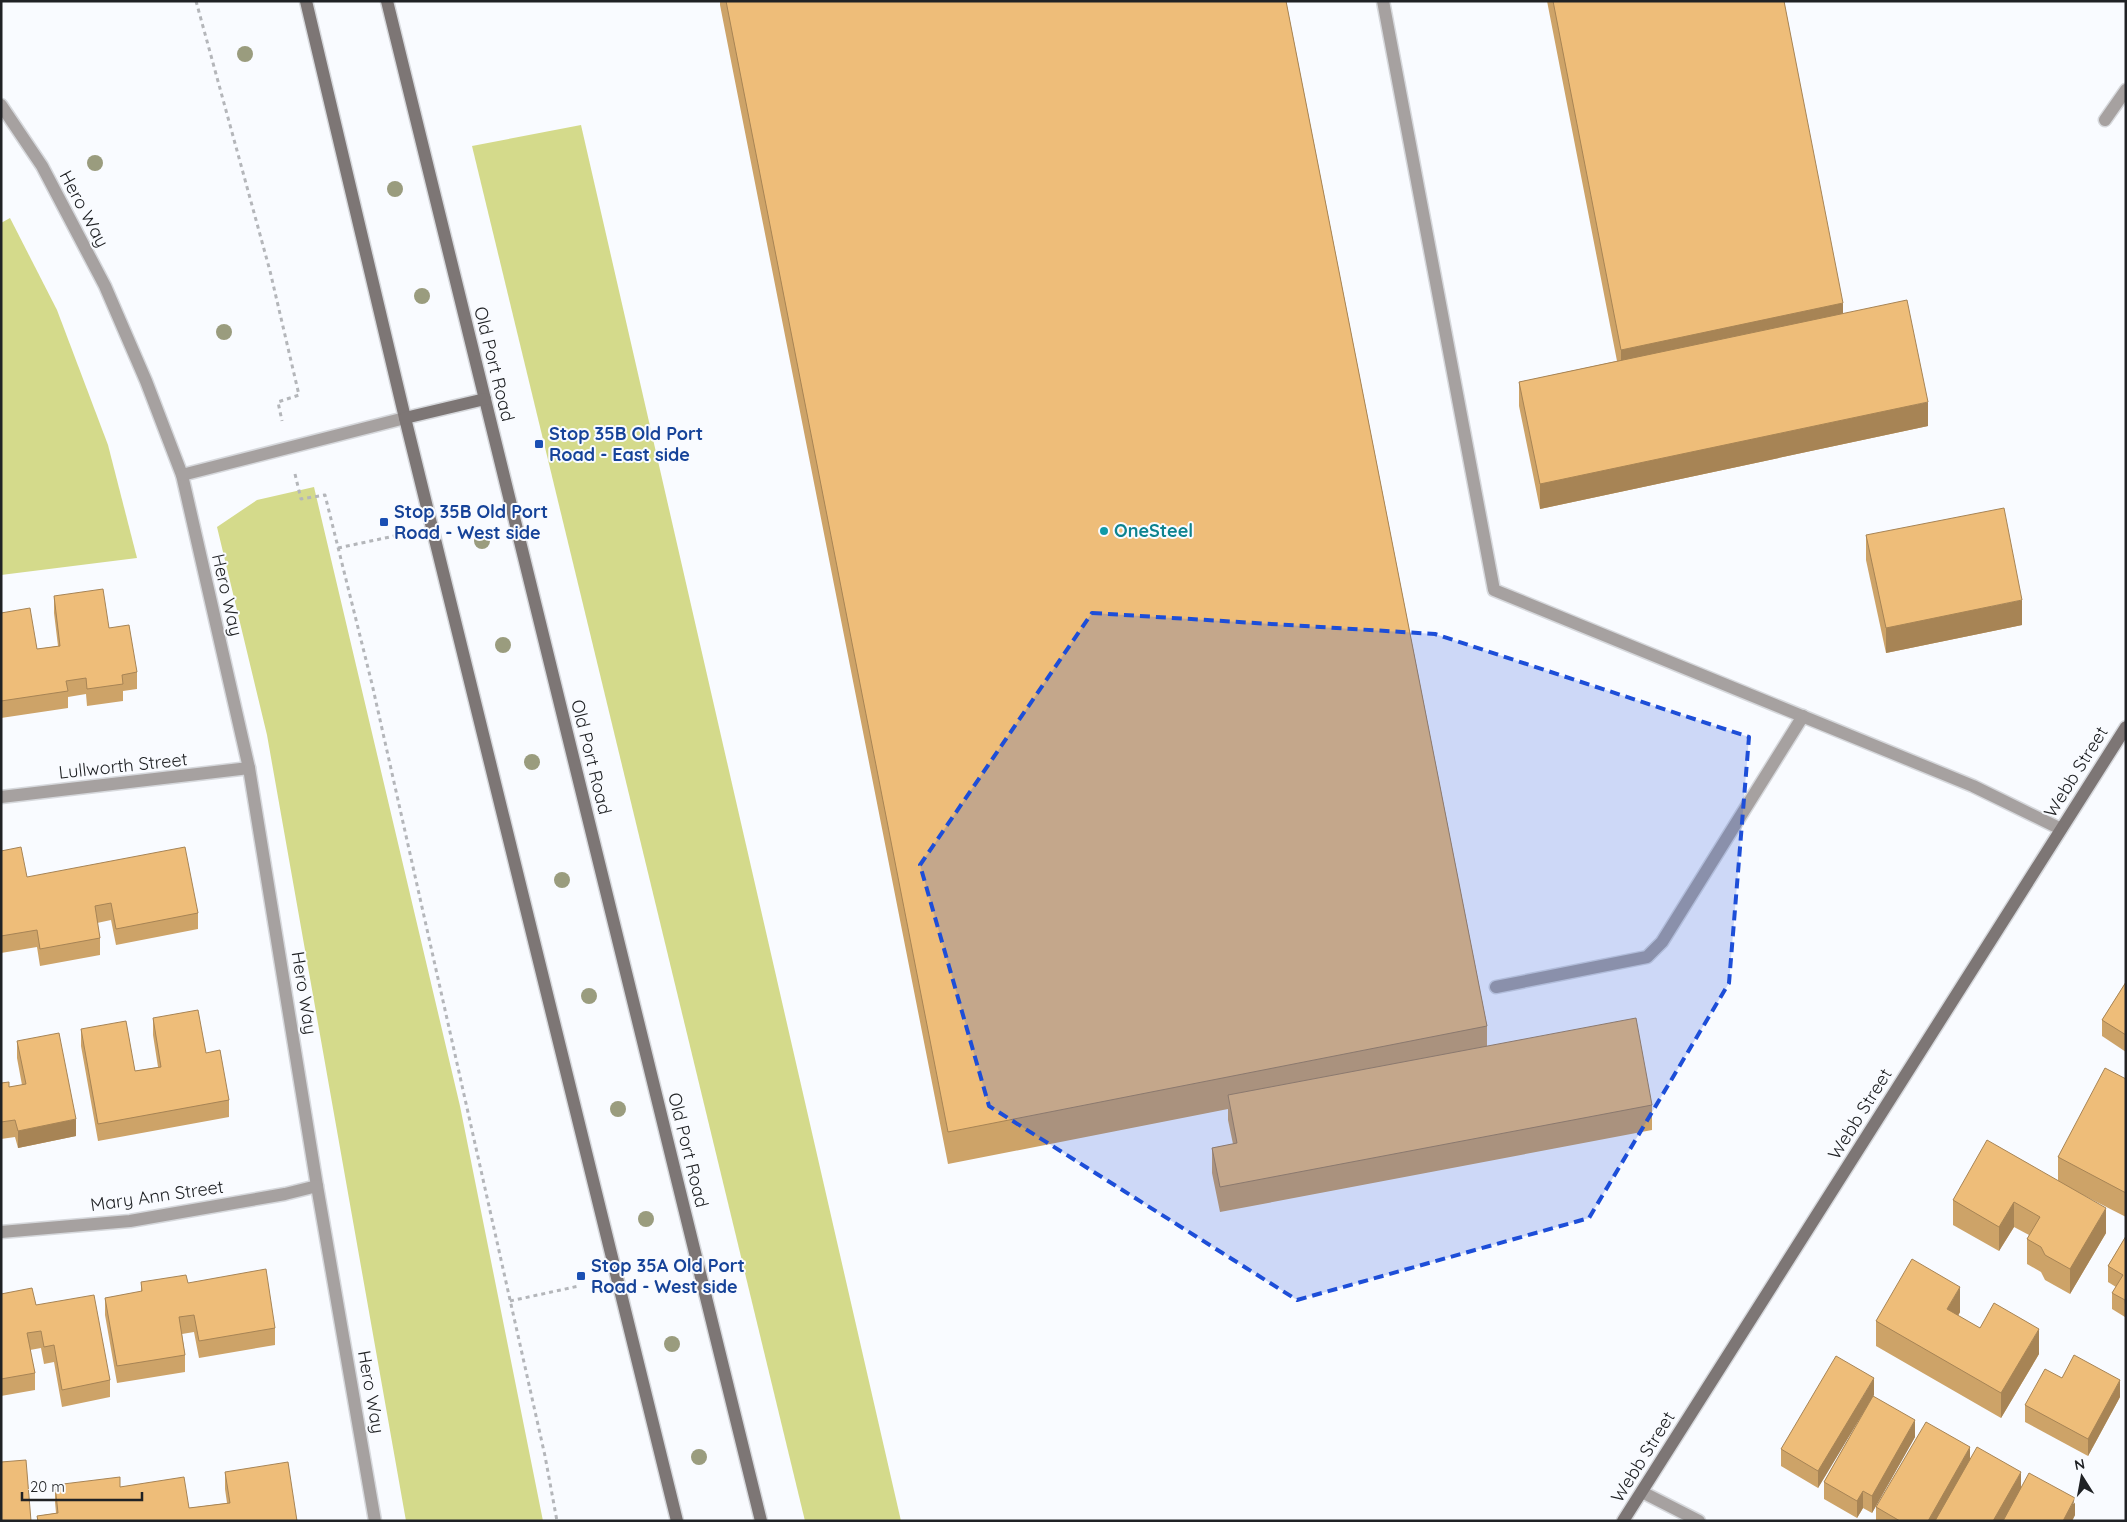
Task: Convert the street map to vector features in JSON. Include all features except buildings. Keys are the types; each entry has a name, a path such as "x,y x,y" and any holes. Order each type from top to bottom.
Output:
{"main road":[{"path":"306,1 405,418 677,1521"},
{"name":"Old Port Road","path":"387,1 761,1521"},
{"path":"405,418 485,399"},
{"name":"Webb Street","path":"1623,1521 2126,727"}],"street":[{"path":"1383,1 1494,590 1973,786 2061,829"},
{"path":"2105,120 2126,90"},
{"name":"Hero Way","path":"1,105 42,166 105,286 146,381 182,475 249,768 317,1186 375,1521"},
{"path":"182,475 405,418"},
{"path":"1496,987 1647,957 1662,942 1803,716"},
{"name":"Lullworth Street","path":"1,797 249,768"},
{"name":"Mary Ann Street","path":"1,1232 130,1221 285,1194 317,1186"},
{"path":"1642,1492 1699,1521"}],"path":[{"path":"196,1 270,271 299,395 278,402 283,425"},
{"path":"295,473 301,499 325,496 372,684 545,1456 557,1521"},
{"path":"338,548 399,535"},
{"path":"510,1301 579,1286"}],"highlighted area":[{"path":"1092,613 1435,634 1749,737 1729,983 1589,1218 1297,1300 989,1106 920,865"}],"green space":[{"path":"581,125 901,1521 805,1521 472,146"},
{"path":"10,218 57,310 108,445 137,558 1,575 1,223"},
{"path":"314,487 460,1106 543,1521 406,1521 267,735 217,527 257,500"}],"place":[{"name":"Stop 35B Old Port Road - East side","path":"539,444"},
{"name":"Stop 35B Old Port Road - West side","path":"384,522"},
{"name":"OneSteel","path":"1104,531"},
{"name":"Stop 35A Old Port Road - West side","path":"581,1276"}]}
